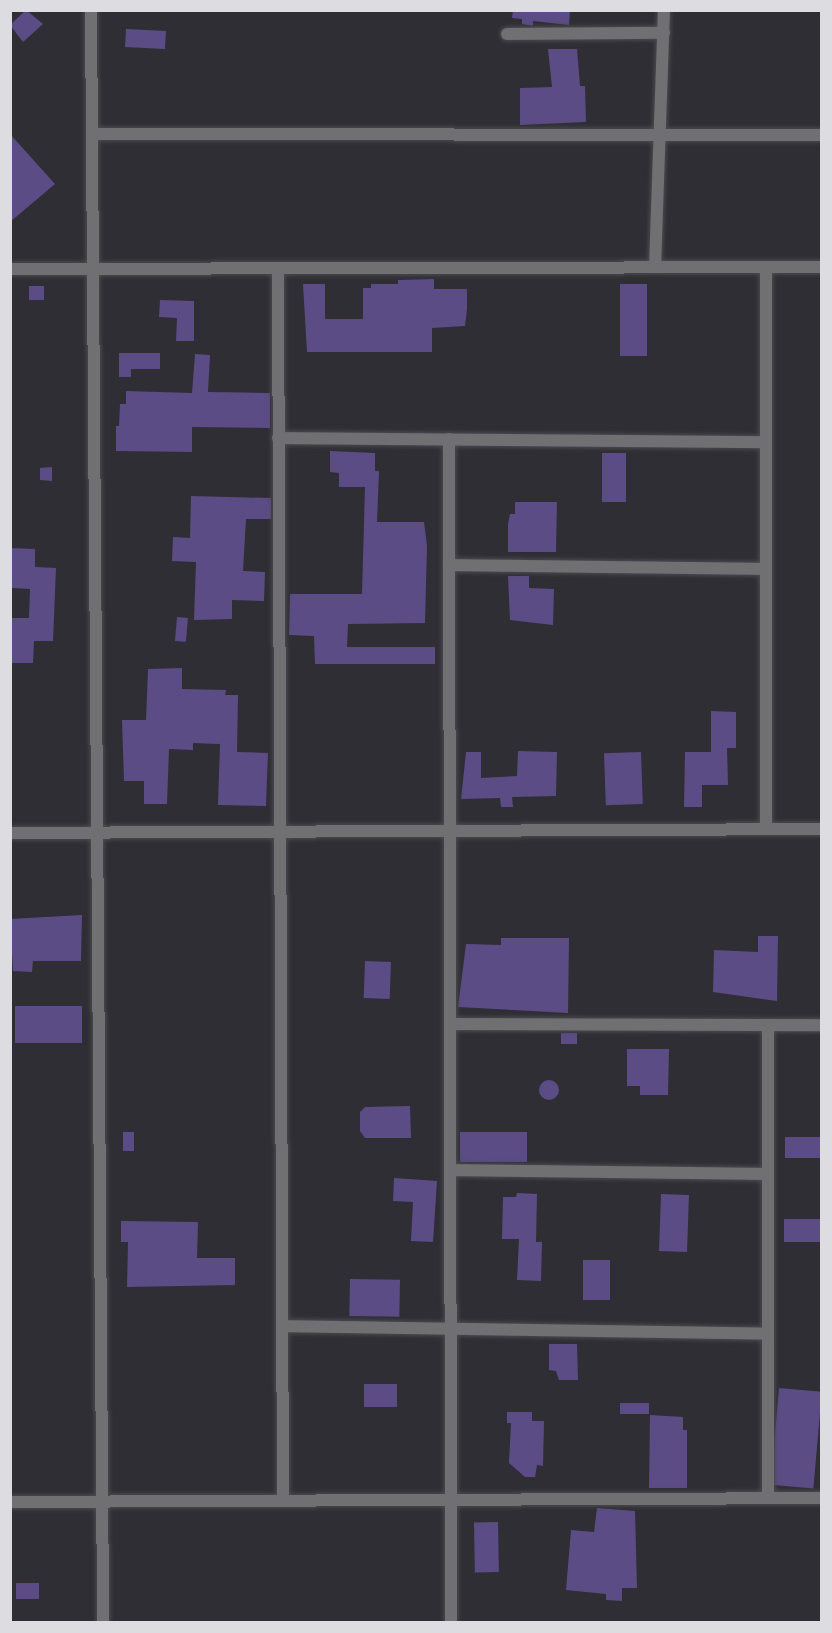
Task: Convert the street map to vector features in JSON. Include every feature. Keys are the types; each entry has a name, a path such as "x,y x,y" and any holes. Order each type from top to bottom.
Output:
{"street":[{"path":"91,10 103,1623"},
{"path":"655,267 662,137 664,10"},
{"path":"507,34 664,33"},
{"path":"93,134 573,133 662,137 822,135"},
{"path":"766,267 766,830"},
{"path":"10,269 822,267"},
{"path":"278,269 283,1501"},
{"path":"278,438 765,442"},
{"path":"449,439 451,1623"},
{"path":"449,565 766,568"},
{"path":"10,833 822,829"},
{"path":"450,1024 822,1025"},
{"path":"768,1025 766,1174 768,1498"},
{"path":"450,1170 766,1174"},
{"path":"282,1326 768,1334"},
{"path":"10,1502 822,1498"}],"building":[{"path":"26,10 43,24 23,42 10,25"},
{"path":"513,10 570,10 569,25 533,21 533,26 522,24 522,19 512,18"},
{"path":"126,29 166,31 165,49 125,47"},
{"path":"548,49 577,49 580,86 585,86 586,122 520,125 520,88 552,87"},
{"path":"10,134 55,184 10,222"},
{"path":"434,279 434,289 467,289 467,309 465,326 432,328 432,352 307,352 303,284 325,284 325,319 363,319 363,288 371,288 371,284 398,284 398,280"},
{"path":"620,284 647,284 647,356 620,356"},
{"path":"29,286 44,286 44,300 29,300"},
{"path":"160,300 194,301 194,341 176,341 177,318 159,317"},
{"path":"119,353 160,353 160,369 131,369 131,377 119,377"},
{"path":"195,354 210,355 208,392 270,393 270,428 192,427 192,452 116,451 116,426 119,426 120,404 126,404 126,391 192,393"},
{"path":"330,451 375,453 375,471 379,471 377,522 424,522 427,546 425,623 348,624 347,647 435,647 435,664 315,664 314,636 289,635 290,594 362,594 365,487 339,487 339,473 330,472"},
{"path":"602,453 626,453 626,502 602,502"},
{"path":"52,467 52,481 40,480 40,468"},
{"path":"191,496 271,498 271,519 246,519 243,571 265,572 264,601 232,600 232,619 194,620 196,562 172,561 173,537 190,538"},
{"path":"515,502 557,502 556,552 508,552 508,524 510,514 515,514"},
{"path":"10,548 35,549 35,567 56,568 53,641 34,641 33,663 10,663 11,618 29,618 30,589 12,588"},
{"path":"508,576 529,576 529,588 554,589 553,625 510,620"},
{"path":"177,617 188,618 186,642 175,641"},
{"path":"182,668 182,689 226,690 225,695 238,695 237,752 268,753 266,806 218,805 220,744 193,743 193,750 169,749 167,804 144,804 144,781 124,781 122,720 146,720 148,669"},
{"path":"711,711 736,712 736,748 727,748 728,785 702,785 702,807 684,807 685,752 711,752"},
{"path":"518,751 557,752 556,796 512,797 513,807 501,807 500,798 461,799 466,752 481,752 481,778 517,776"},
{"path":"641,752 643,804 606,805 604,753"},
{"path":"82,915 81,961 33,961 32,972 13,971 10,919"},
{"path":"758,936 778,936 777,1001 713,992 714,950 758,952"},
{"path":"501,938 569,938 568,1013 458,1007 466,944 501,945"},
{"path":"365,961 391,962 390,999 364,998"},
{"path":"15,1006 82,1006 82,1043 15,1043"},
{"path":"561,1033 577,1033 577,1044 561,1044"},
{"path":"627,1049 669,1049 668,1095 640,1095 640,1086 627,1086"},
{"path":"545,1080 553,1080 559,1086 559,1094 553,1100 545,1100 539,1094 539,1086"},
{"path":"410,1106 411,1138 365,1138 360,1131 360,1112 365,1107"},
{"path":"123,1132 134,1132 134,1151 123,1151"},
{"path":"460,1132 527,1132 527,1162 460,1162"},
{"path":"785,1137 822,1137 822,1158 785,1158"},
{"path":"394,1178 437,1181 433,1242 411,1241 413,1202 393,1201"},
{"path":"517,1193 537,1194 536,1242 542,1242 541,1281 517,1280 519,1239 502,1239 503,1197 516,1197"},
{"path":"661,1194 689,1195 687,1252 659,1251"},
{"path":"784,1219 822,1219 822,1242 784,1242"},
{"path":"121,1221 198,1222 197,1258 235,1258 235,1285 127,1287 128,1242 121,1242"},
{"path":"583,1260 610,1260 610,1300 583,1300"},
{"path":"350,1279 400,1280 399,1317 349,1316"},
{"path":"549,1344 577,1344 578,1380 559,1380 556,1371 549,1370"},
{"path":"364,1384 397,1384 397,1407 364,1407"},
{"path":"779,1388 822,1392 813,1488 771,1485"},
{"path":"620,1403 649,1403 649,1414 620,1414"},
{"path":"507,1412 532,1412 532,1421 544,1421 543,1466 537,1465 535,1477 525,1477 509,1463 511,1423 507,1423"},
{"path":"650,1415 683,1417 683,1430 687,1430 687,1488 649,1488"},
{"path":"597,1508 635,1511 637,1588 622,1588 622,1601 606,1600 606,1594 566,1590 571,1530 594,1532"},
{"path":"474,1522 498,1522 499,1572 475,1572"},
{"path":"16,1583 39,1583 39,1599 16,1599"}]}
